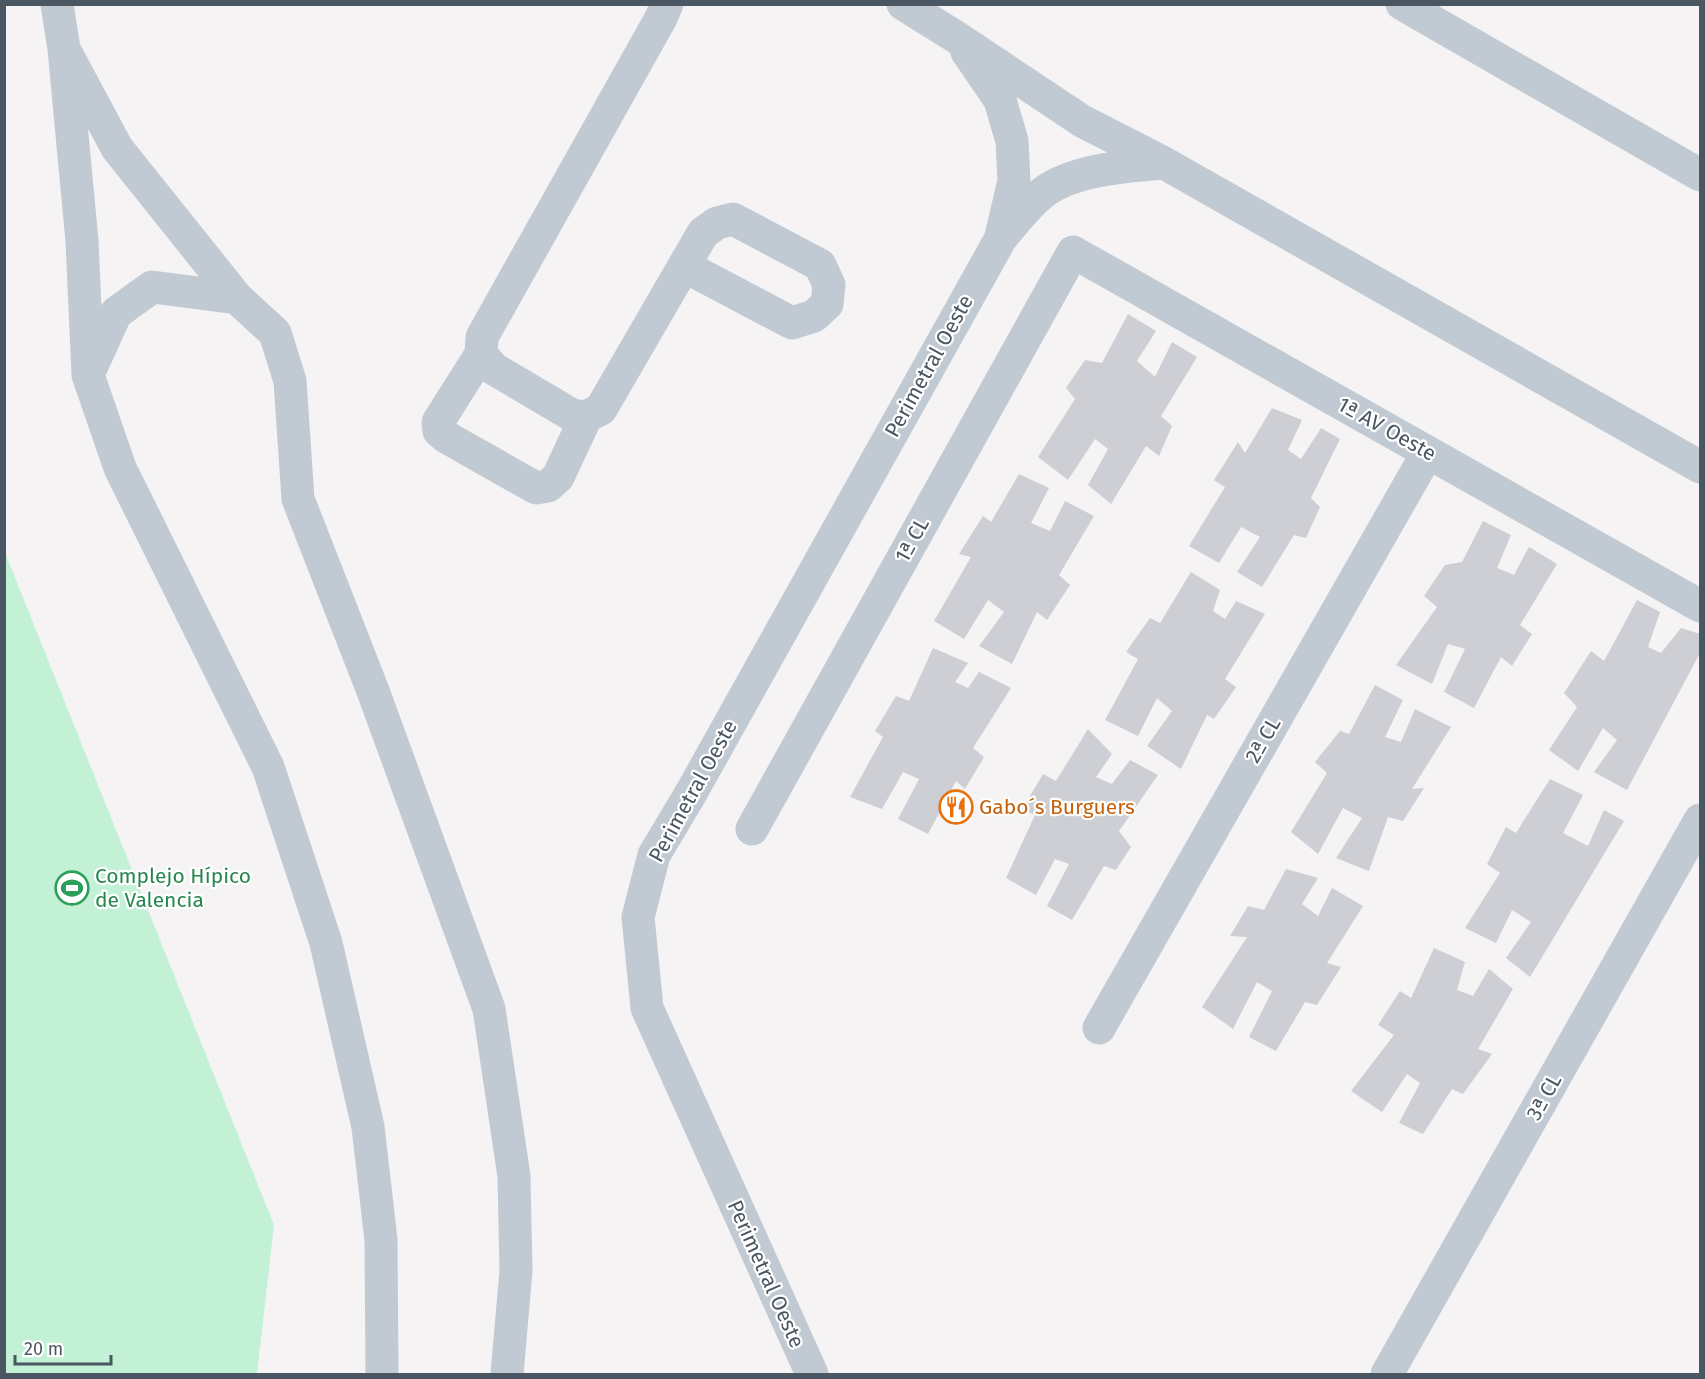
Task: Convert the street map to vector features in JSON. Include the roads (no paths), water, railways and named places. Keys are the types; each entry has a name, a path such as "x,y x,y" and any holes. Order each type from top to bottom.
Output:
{"street":[{"path":"57,4 64,49 82,241 88,375 120,468 268,767 326,943 368,1127 381,1240 382,1374"},
{"path":"586,417 558,477 549,486 536,488 446,437 439,431 438,422 481,354 482,337 667,4"},
{"path":"903,4 1082,121 1164,163 1701,467"},
{"path":"1402,4 1701,176"},
{"path":"956,37 1000,100 1012,141 1014,181 1001,238"},
{"path":"64,49 117,148 237,298 275,333 290,381 298,499 373,691 489,1009 514,1176 516,1271 507,1374"},
{"path":"1001,238 1039,195 1068,180 1119,166 1164,163"},
{"name":"Perimetral Oeste","path":"812,1374 647,1008 638,917 654,855 691,793 1001,238"},
{"name":"1ª AV Oeste","path":"1073,252 1701,606"},
{"name":"1ª CL","path":"752,829 1073,252"},
{"path":"481,354 494,369 572,415 586,417 601,409 684,266"},
{"path":"88,375 116,312 152,287 237,298"},
{"name":"2ª CL","path":"1099,1028 1428,452"},
{"name":"3ª CL","path":"1388,1374 1701,820"}],"place":[{"name":"Gabo´s Burguers","path":"956,807"},
{"name":"Complejo Hípico de Valencia","path":"72,888"}]}
